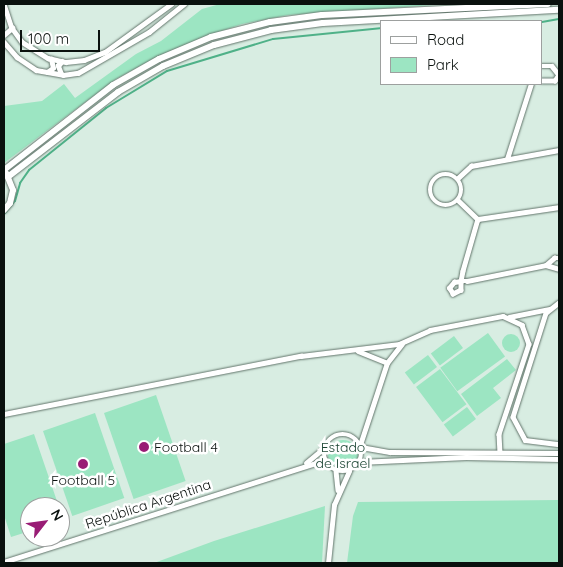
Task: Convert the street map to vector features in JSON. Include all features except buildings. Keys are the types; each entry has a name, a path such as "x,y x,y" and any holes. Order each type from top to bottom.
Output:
{"main road":[{"path":"4,210 12,196 9,176 4,170 113,85 159,59 211,37 270,22 313,16 548,4"},
{"path":"9,176 118,92 163,66 214,45 271,30 323,23 559,10"}],"street":[{"path":"4,4 12,28 33,50 51,59 62,61 84,60 105,52 171,4"},
{"path":"4,42 17,57 47,72 61,74 88,69 149,32 184,4"},
{"path":"4,35 12,28"},
{"path":"47,72 53,68 51,59"},
{"path":"61,74 58,68 62,61"},
{"path":"543,66 552,66 558,75 555,81 543,81"},
{"path":"507,159 531,85"},
{"path":"458,178 466,168 559,150"},
{"path":"439,174 449,174 458,178 462,187 458,200 450,206 440,205 432,199 429,190 432,181 439,174"},
{"path":"458,200 478,219"},
{"path":"478,219 559,206"},
{"path":"478,219 461,281 546,265 559,269"},
{"path":"546,265 554,258 559,258"},
{"path":"4,414 301,356 405,342 430,330 549,309 559,303"},
{"path":"549,309 513,417 525,440 559,444"},
{"path":"500,451 500,434 529,344 527,332 509,317"},
{"path":"360,462 360,446 388,363 405,342"},
{"path":"349,350 372,354 388,363"},
{"path":"338,492 336,471 325,460 324,448 328,440 339,434 351,436 360,446 390,452 512,451 559,453"},
{"name":"República Argentina","path":"298,468 324,448"},
{"path":"425,451 426,458"},
{"path":"512,451 512,458"},
{"path":"328,563 332,515 338,492 349,471 360,462 426,458 559,459"},
{"name":"República Argentina","path":"4,562 325,460"},
{"path":"336,471 349,471"}],"green space":[{"path":"220,4 448,4 288,15 242,24 204,37 153,59 116,79 4,163 4,106 42,101 64,84 75,98 136,54 161,41 202,9"},
{"path":"488,333 505,356 457,391 440,368"},
{"path":"507,334 515,334 520,339 518,350 507,352 502,347 502,339"},
{"path":"454,336 463,348 440,365 431,353"},
{"path":"428,355 437,367 414,384 405,372"},
{"path":"507,359 516,370 493,388 501,398 477,416 461,394"},
{"path":"440,369 466,404 443,422 416,387"},
{"name":"Football 4","path":"156,395 186,481 134,499 104,413"},
{"path":"467,407 476,419 453,436 444,424"},
{"name":"Football 5","path":"95,413 124,498 72,516 70,497 66,497 43,431"},
{"path":"34,434 56,497 20,497 20,534 11,537 4,515 4,444"},
{"name":"Estado de Israel","path":"343,440 354,444 358,455 354,466 343,470 332,466 328,455 332,444"},
{"path":"559,500 559,563 347,563 353,516 358,502"},
{"path":"325,506 322,563 154,563 214,541"}],"waterway":[{"path":"543,22 559,19"},
{"path":"4,214 15,201 20,183 29,170 106,108 167,71 273,39 380,28"}],"place":[{"name":"Football 4","path":"144,447"},
{"name":"Football 5","path":"83,464"}]}
